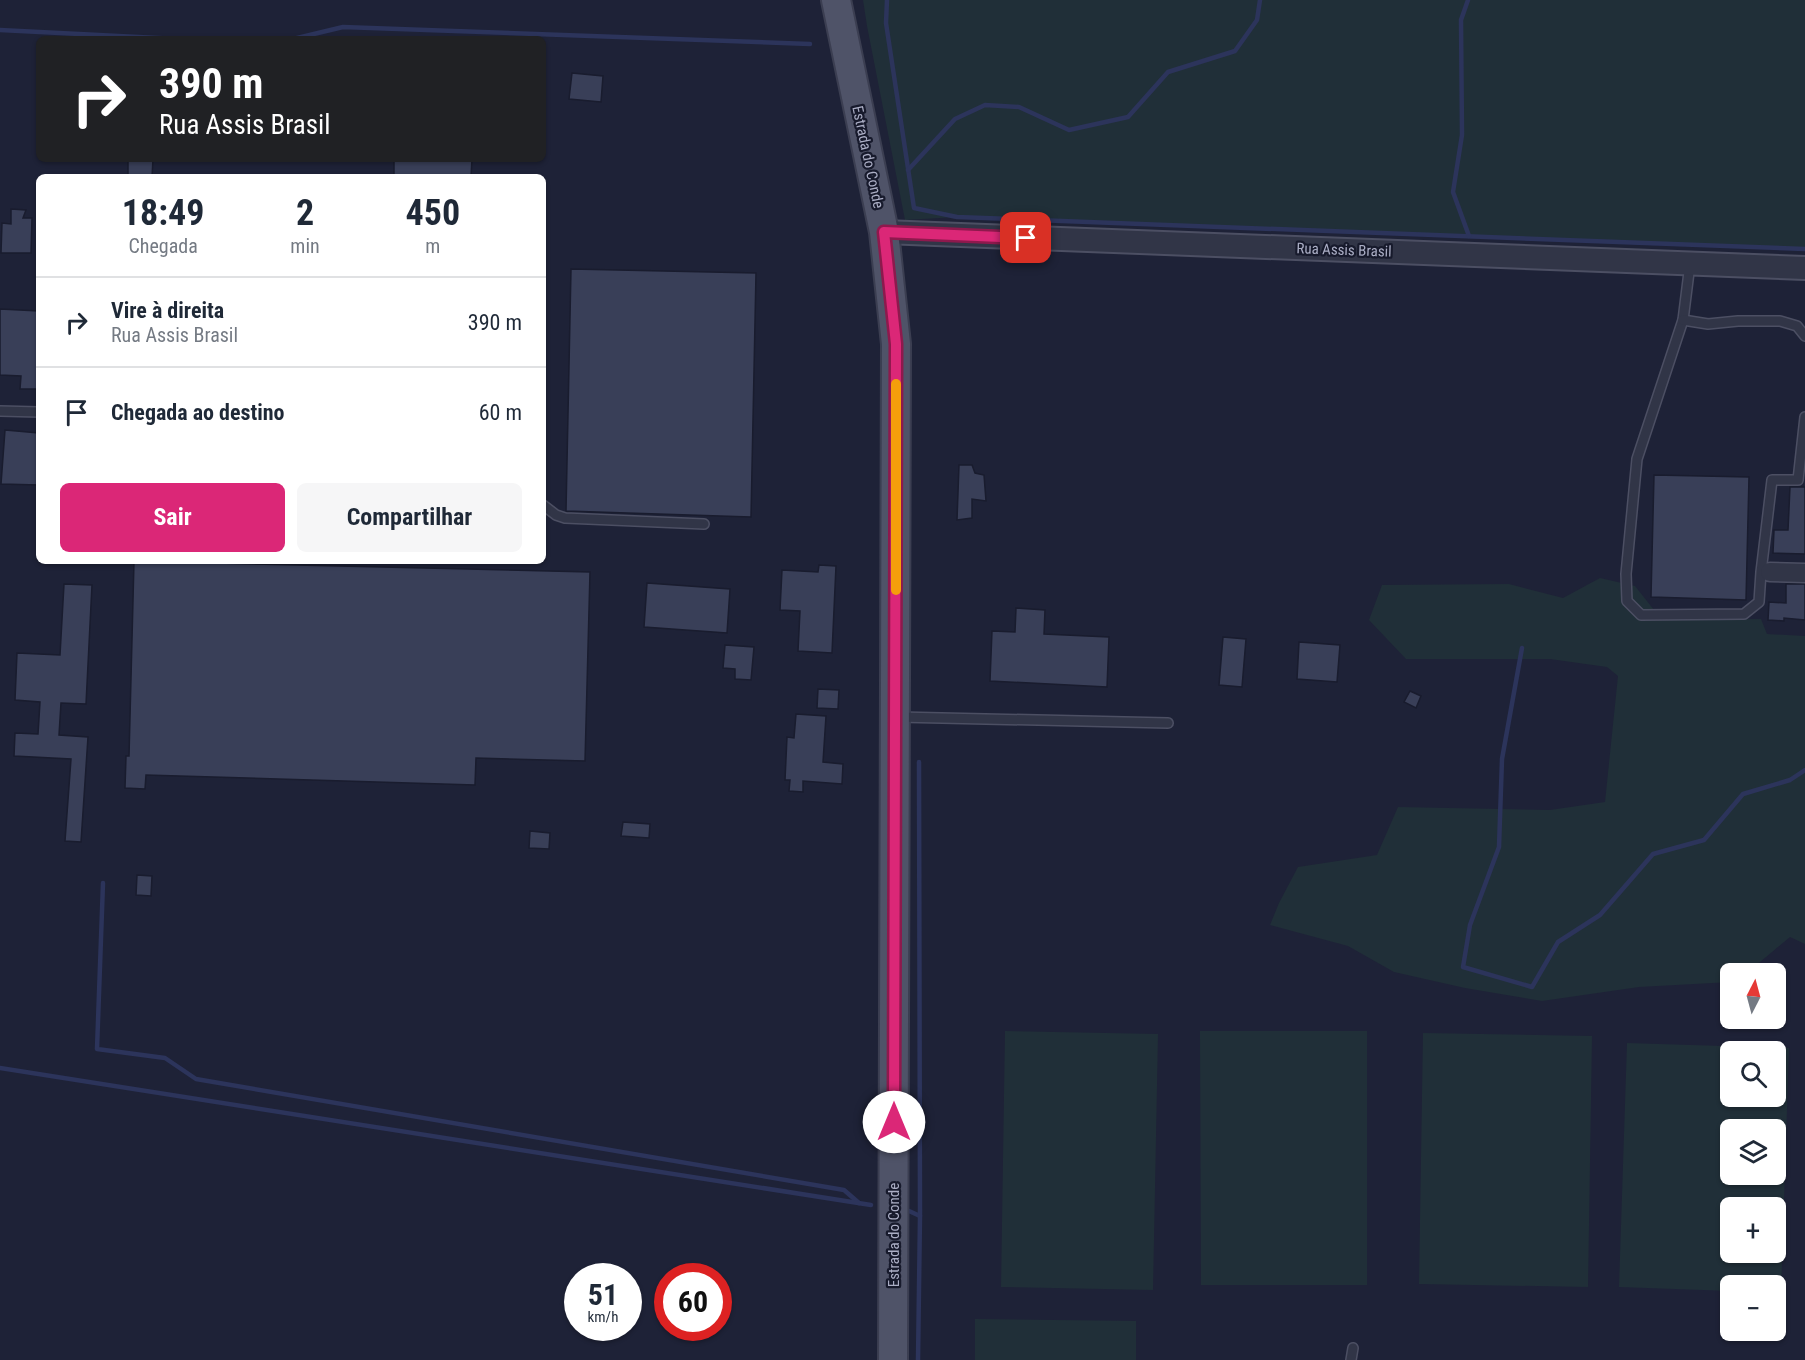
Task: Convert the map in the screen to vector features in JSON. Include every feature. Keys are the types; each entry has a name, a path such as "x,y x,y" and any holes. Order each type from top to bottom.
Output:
{"main road":[{"name":"Estrada do Conde","path":"836,0 884,232 896,344 893,1360"}],"street":[{"name":"Rua Assis Brasil","path":"884,232 1805,268"},
{"path":"1770,572 1805,573"}],"lane":[{"path":"1690,264 1683,320 1637,459 1626,574 1627,601 1641,615 1744,614 1759,602 1772,480 1798,480 1805,417"},
{"path":"1683,320 1708,324 1779,321 1797,326 1805,336"},
{"path":"0,411 36,412"},
{"path":"546,507 565,518 704,524"},
{"path":"896,717 1168,723"},
{"path":"1351,1360 1353,1348"}],"shaded area":[{"path":"863,0 1805,0 1805,249 957,217 905,220"},
{"path":"1600,578 1635,586 1662,620 1761,619 1767,634 1805,636 1805,944 1790,937 1759,963 1720,963 1720,983 1639,987 1542,1001 1465,988 1394,972 1348,946 1270,925 1298,867 1377,855 1398,807 1550,810 1605,802 1618,676 1607,667 1550,659 1406,659 1369,620 1382,585 1509,584 1563,598"},
{"path":"1005,1031 1158,1034 1153,1290 1001,1287"},
{"path":"1200,1031 1367,1031 1367,1285 1201,1285"},
{"path":"1423,1033 1592,1036 1588,1287 1419,1284"},
{"path":"1627,1043 1720,1046 1720,1107 1786,1107 1786,1048 1789,1048 1786,1140 1786,1119 1720,1119 1720,1185 1785,1185 1784,1197 1720,1197 1720,1263 1782,1263 1782,1275 1720,1275 1720,1291 1619,1287"},
{"path":"975,1319 1136,1321 1136,1360 975,1360"}],"building":[{"path":"572,73 603,76 601,102 569,99"},
{"path":"128,162 153,162 152,174 128,174"},
{"path":"394,162 472,162 471,174 394,174"},
{"path":"11,209 26,210 23,218 32,218 31,253 1,253 2,223 11,224"},
{"path":"571,269 756,273 751,517 566,511"},
{"path":"0,309 36,311 36,389 20,389 21,376 0,375"},
{"path":"5,430 36,433 36,485 1,484"},
{"path":"959,465 972,465 975,473 984,475 986,501 972,499 972,518 957,520"},
{"path":"1654,475 1749,477 1746,600 1651,597"},
{"path":"1790,487 1805,487 1805,554 1773,553 1774,530 1788,530"},
{"path":"134,564 258,564 590,572 585,761 476,758 475,785 146,775 145,789 125,788 126,756 129,756"},
{"path":"819,565 836,566 832,653 798,651 800,611 780,610 782,570 818,572"},
{"path":"647,583 730,589 727,633 644,627"},
{"path":"64,584 92,585 86,704 61,703 59,735 88,737 81,842 65,841 71,759 14,756 15,733 38,734 40,702 15,700 17,653 60,655"},
{"path":"1786,584 1805,584 1805,620 1784,618 1784,621 1768,620 1769,602 1786,603"},
{"path":"1016,608 1045,610 1044,634 1109,637 1107,687 990,681 992,631 1015,632"},
{"path":"1223,637 1246,639 1242,687 1219,685"},
{"path":"1299,642 1340,645 1337,682 1297,679"},
{"path":"725,645 754,647 751,680 735,679 735,669 723,668"},
{"path":"818,689 839,690 838,709 817,708"},
{"path":"1410,691 1421,696 1416,708 1404,702"},
{"path":"796,714 826,716 823,762 843,764 842,784 803,781 803,792 789,791 790,780 785,780 787,737 794,738"},
{"path":"623,822 650,824 649,838 621,836"},
{"path":"530,831 550,833 549,849 529,848"},
{"path":"137,875 152,876 151,896 136,895"}],"waterway":[{"path":"887,0 886,23 914,208 957,217 1805,249"},
{"path":"908,170 955,119 985,105 1019,107 1069,130 1128,117 1168,72 1235,51 1257,20 1260,0"},
{"path":"1468,0 1461,20 1462,135 1453,192 1469,236"},
{"path":"306,36 343,27 810,44"},
{"path":"0,30 119,36"},
{"path":"1522,648 1502,759 1499,847 1470,925 1463,967 1532,987 1558,942 1600,915 1653,854 1704,840 1743,794 1790,780 1805,770"},
{"path":"918,1360 919,762"},
{"path":"103,883 97,1049 165,1058 196,1079 844,1190 859,1203"},
{"path":"0,1068 871,1205"},
{"path":"909,1211 920,1216"}],"slow traffic":[{"path":"896,384 896,590"}],"route":[{"path":"894,1122 896,344 884,232 1026,238"}]}
